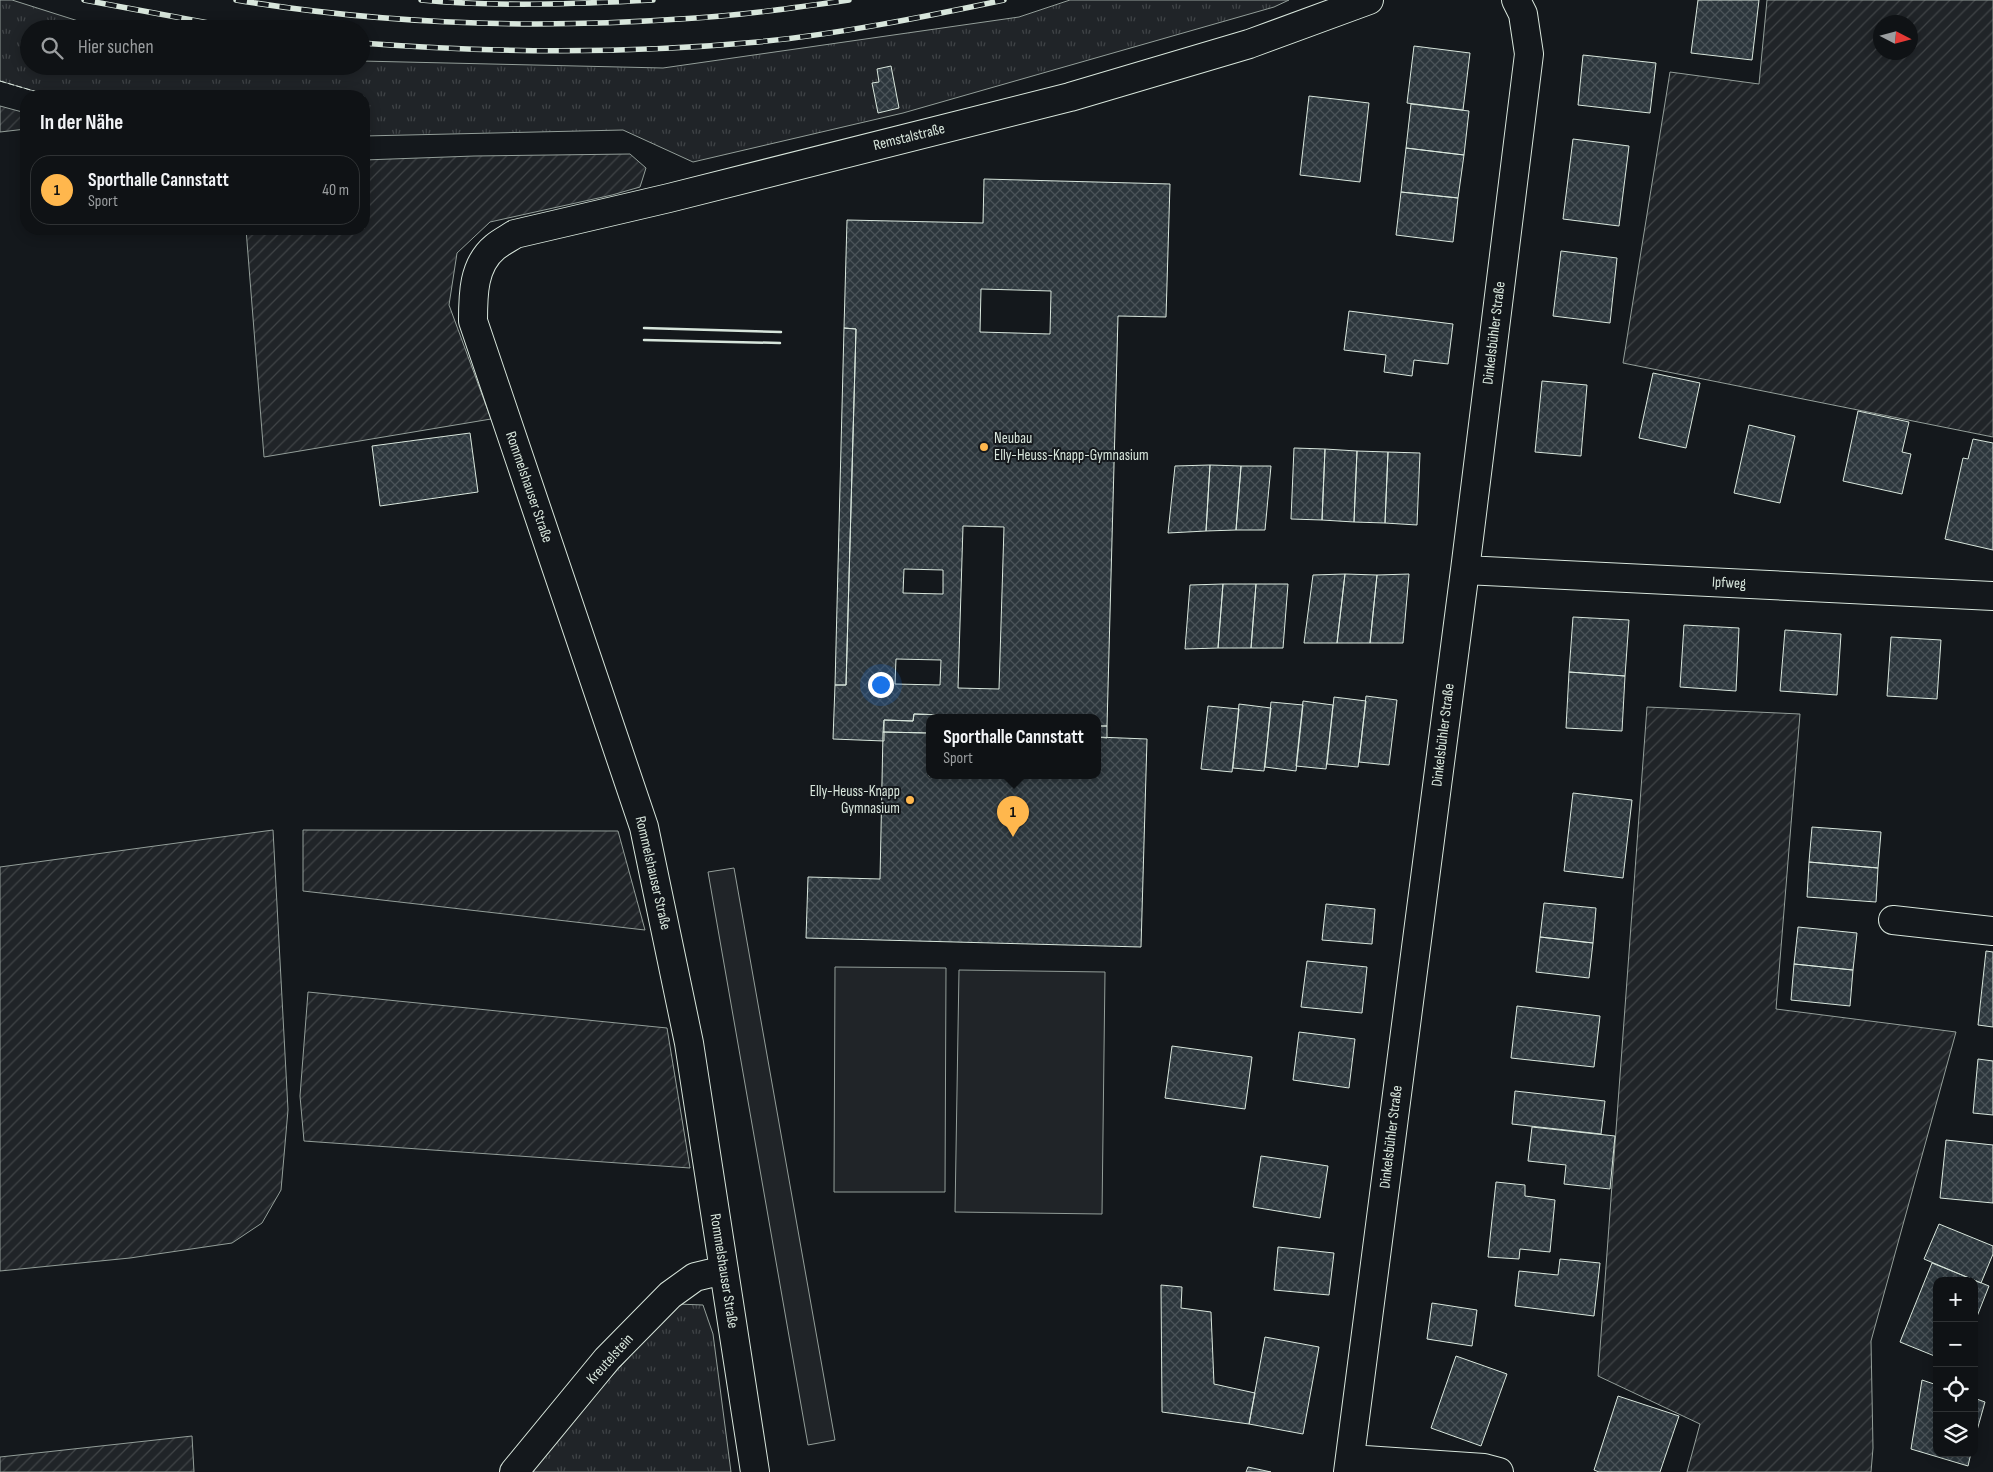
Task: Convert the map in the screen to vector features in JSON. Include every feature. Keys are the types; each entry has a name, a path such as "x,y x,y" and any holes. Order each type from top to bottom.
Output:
{"street":[{"name":"Remstalstraße","path":"473,293 480,265 494,248 515,234 669,198 1070,97 1249,44 1369,0"},
{"name":"Dinkelsbühler Straße","path":"1349,1466 1465,570 1529,54 1523,14 1516,0"},
{"name":"Rommelshauser Straße","path":"473,293 473,321 644,827 689,1042 755,1472"},
{"name":"Ipfweg","path":"1465,570 1993,596"},
{"path":"1893,920 1993,930"},
{"name":"Kreutelstein","path":"514,1472 608,1359 670,1295 695,1277 724,1270"},
{"path":"1349,1466 1484,1468 1499,1472"}],"green space":[{"path":"0,0 12,0 75,20 20,20 20,75 370,75 370,61 663,68 1019,17 1070,0 1289,0 1274,7 903,113 693,162 623,130 370,136 370,90 31,90 0,81"},
{"path":"1767,0 1993,0 1993,437 1623,363 1670,72 1759,84"},
{"path":"0,106 20,111 20,130 0,132"},
{"path":"630,154 646,168 640,187 490,222 457,253 449,305 491,419 264,457 246,235 370,235 370,160"},
{"path":"1647,707 1800,714 1776,1009 1956,1032 1871,1341 1873,1448 1871,1472 1687,1472 1700,1424 1598,1376"},
{"path":"273,830 288,1110 281,1190 262,1223 232,1243 130,1258 0,1271 0,867"},
{"path":"303,830 618,831 645,930 303,891"},
{"path":"734,868 835,1440 808,1445 708,872"},
{"path":"835,967 946,968 945,1192 834,1192"},
{"path":"959,970 1105,972 1102,1214 955,1212"},
{"path":"308,992 667,1028 690,1168 304,1141 300,1096"},
{"path":"677,1304 703,1305 713,1334 731,1472 525,1472"},
{"path":"192,1436 194,1472 0,1472 0,1457"}],"building":[{"path":"1698,0 1759,0 1752,60 1691,53"},
{"path":"1414,46 1470,53 1463,110 1407,103"},
{"path":"1583,55 1656,63 1650,113 1578,105"},
{"path":"891,66 899,108 878,113 872,83 879,82 877,69"},
{"path":"1309,96 1369,103 1360,182 1300,175"},
{"path":"1411,104 1469,111 1464,155 1406,148"},
{"path":"1573,139 1629,146 1619,226 1563,219"},
{"path":"1406,148 1464,155 1458,198 1401,192"},
{"name":"Neubau Elly-Heuss-Knapp-Gymnasium","path":"984,179 1170,184 1166,317 1118,316 1107,726 1101,726 1101,714 914,714 913,721 884,720 884,741 833,739 835,685 846,685 856,329 844,328 847,220 983,223","holes":["981,289 1051,291 1050,334 980,332","963,526 1004,527 999,689 958,688","904,569 943,570 943,594 903,593","896,659 941,660 940,685 895,684"]},
{"path":"1401,192 1458,198 1453,242 1396,235"},
{"path":"1561,251 1617,258 1610,323 1553,316"},
{"path":"1349,311 1453,324 1448,364 1414,360 1412,376 1384,372 1386,355 1344,350"},
{"path":"844,328 856,329 846,685 835,685"},
{"path":"1653,373 1700,383 1686,448 1639,438"},
{"path":"1542,381 1587,385 1581,456 1535,452"},
{"path":"1858,411 1909,422 1902,452 1911,454 1902,494 1843,481"},
{"path":"1749,425 1795,436 1780,503 1734,493"},
{"path":"470,433 478,492 380,506 372,446"},
{"path":"1973,439 1993,443 1993,550 1945,539 1963,458 1968,459"},
{"path":"1294,448 1325,449 1322,520 1291,519"},
{"path":"1325,449 1357,451 1354,522 1322,520"},
{"path":"1357,451 1388,452 1385,523 1354,522"},
{"path":"1388,452 1420,453 1417,525 1385,523"},
{"path":"1210,465 1241,466 1236,530 1206,531"},
{"path":"1210,465 1206,531 1168,533 1175,466"},
{"path":"1241,466 1271,466 1265,530 1236,530"},
{"path":"1345,574 1337,643 1304,643 1313,575"},
{"path":"1345,574 1377,575 1370,643 1337,643"},
{"path":"1409,574 1403,643 1370,643 1377,575"},
{"path":"1223,584 1218,648 1185,649 1190,585"},
{"path":"1223,584 1256,584 1251,648 1218,648"},
{"path":"1256,584 1288,584 1283,648 1251,648"},
{"path":"1573,617 1629,620 1625,676 1569,672"},
{"path":"1684,625 1739,628 1736,691 1680,687"},
{"path":"1785,630 1841,634 1837,695 1780,691"},
{"path":"1891,637 1941,640 1937,699 1887,696"},
{"path":"1569,672 1625,676 1622,731 1566,728"},
{"path":"1366,696 1397,700 1389,765 1359,762"},
{"path":"1334,697 1366,701 1358,767 1327,764"},
{"path":"1303,701 1333,705 1326,769 1296,766"},
{"path":"1271,702 1303,705 1296,771 1265,767"},
{"path":"1239,704 1271,708 1264,771 1233,768"},
{"path":"1208,706 1239,709 1232,772 1201,769"},
{"path":"914,714 926,714 926,733 883,732 884,720 913,721"},
{"path":"1101,726 1107,726 1107,738 1101,737"},
{"path":"883,732 926,733 926,779 1101,779 1101,737 1147,739 1141,947 806,938 808,877 880,879"},
{"path":"1573,793 1632,800 1623,878 1564,871"},
{"path":"1812,827 1881,832 1878,868 1809,862"},
{"path":"1809,862 1878,868 1876,902 1807,897"},
{"path":"1544,903 1596,908 1593,943 1540,937"},
{"path":"1326,904 1375,909 1372,944 1322,940"},
{"path":"1798,927 1857,933 1853,970 1794,964"},
{"path":"1540,937 1593,943 1589,978 1536,972"},
{"path":"1986,951 1993,952 1993,1027 1978,1025"},
{"path":"1307,961 1367,967 1362,1013 1301,1007"},
{"path":"1794,964 1853,970 1850,1006 1791,1000"},
{"path":"1517,1006 1600,1016 1594,1067 1511,1058"},
{"path":"1299,1032 1355,1039 1349,1088 1293,1080"},
{"path":"1172,1046 1252,1057 1245,1109 1165,1098"},
{"path":"1978,1059 1993,1061 1993,1115 1973,1113"},
{"path":"1515,1091 1605,1101 1601,1134 1512,1124"},
{"path":"1532,1127 1615,1136 1610,1189 1564,1184 1566,1165 1528,1161"},
{"path":"1946,1140 1993,1145 1993,1203 1940,1198"},
{"path":"1261,1156 1328,1166 1320,1218 1253,1207"},
{"path":"1496,1182 1525,1185 1525,1196 1555,1200 1550,1252 1520,1249 1519,1259 1488,1257"},
{"path":"1939,1224 1993,1246 1993,1254 1981,1283 1978,1282 1978,1277 1967,1277 1924,1259"},
{"path":"1278,1247 1334,1253 1329,1295 1274,1290"},
{"path":"1560,1259 1600,1263 1594,1316 1515,1306 1519,1271 1558,1275"},
{"path":"1932,1263 1967,1277 1933,1277 1933,1355 1900,1342"},
{"path":"1978,1282 1989,1286 1978,1314"},
{"path":"1161,1285 1182,1287 1181,1308 1211,1312 1214,1384 1255,1393 1249,1424 1162,1412"},
{"path":"1432,1303 1477,1310 1472,1346 1427,1339"},
{"path":"1265,1337 1319,1347 1303,1434 1249,1424"},
{"path":"1456,1356 1507,1374 1481,1446 1431,1428"},
{"path":"1922,1380 1933,1384 1933,1456 1911,1449"},
{"path":"1618,1396 1679,1416 1660,1472 1599,1472 1594,1470"},
{"path":"1978,1399 1985,1402 1978,1427"},
{"path":"1938,1457 1970,1457 1968,1466"},
{"path":"1248,1467 1271,1472 1246,1472"}],"railway":[{"path":"84,0 192,20"},
{"path":"236,0 291,8 402,19 513,24 569,24 701,18 849,0"},
{"path":"421,0 508,4 566,4 653,0"},
{"path":"370,44 460,49 560,51 708,46 789,39 850,30 1004,0"}],"fence":[{"path":"0,81 31,90"}],"wall":[{"path":"644,328 781,332"},
{"path":"644,340 780,343"}],"place":[{"name":"Neubau Elly-Heuss-Knapp-Gymnasium","path":"984,447"},
{"name":"Elly-Heuss-Knapp Gymnasium","path":"910,800"},
{"name":"Sporthalle Cannstatt","path":"1013,837"}]}
